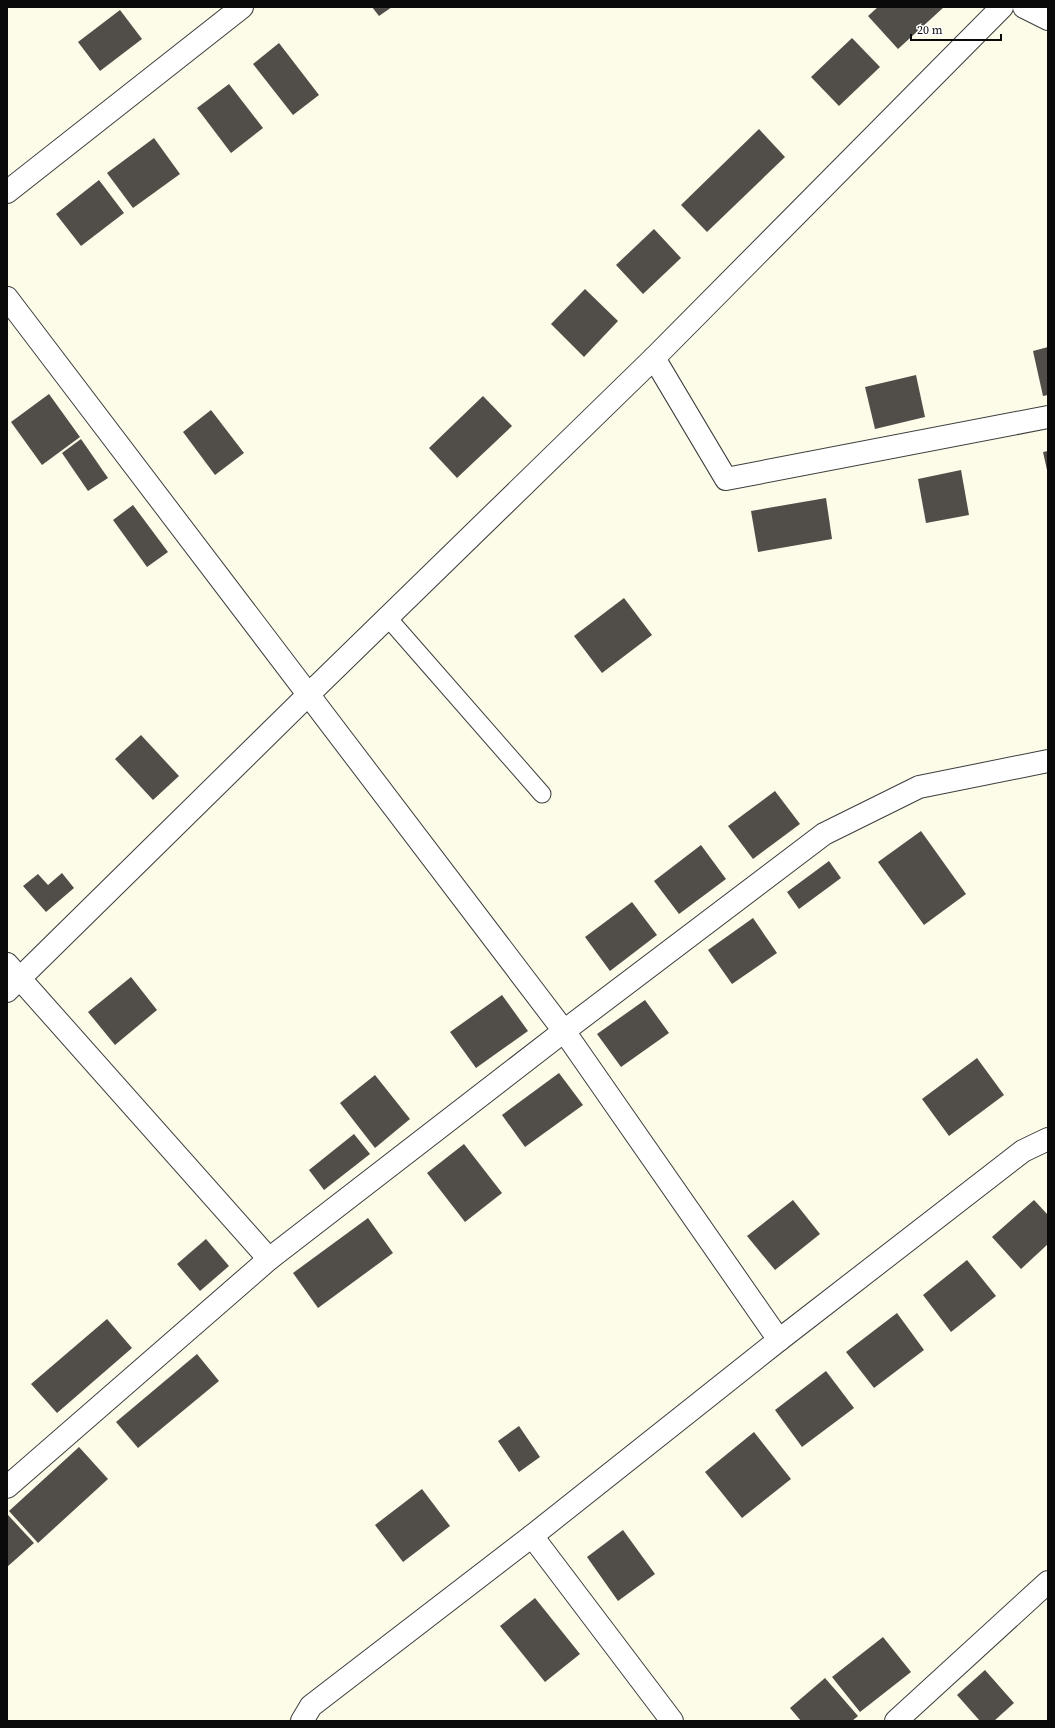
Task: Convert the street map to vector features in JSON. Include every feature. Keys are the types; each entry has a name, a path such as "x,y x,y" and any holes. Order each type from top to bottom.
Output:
{"street":[{"path":"7,192 242,7"},
{"path":"269,1259 11,978 388,618 654,358 1002,7"},
{"path":"1024,7 1048,19"},
{"path":"7,298 564,1031 779,1340"},
{"path":"654,358 726,479 1048,417"},
{"path":"7,1487 269,1259 564,1031 824,834 919,787 1048,761"},
{"path":"302,1721 311,1706 532,1536 779,1340 1023,1150 1048,1138"},
{"path":"532,1536 672,1721"},
{"path":"896,1721 1048,1582"}],"lane":[{"path":"388,618 542,794"}],"building":[{"path":"372,7 392,7 379,16"},
{"path":"878,7 944,7 898,49 868,16"},
{"path":"120,10 142,39 100,71 78,42"},
{"path":"852,38 880,67 839,106 811,77"},
{"path":"279,43 319,95 293,115 253,64"},
{"path":"229,84 263,128 231,153 197,108"},
{"path":"759,129 785,157 707,232 681,205"},
{"path":"154,138 180,174 133,208 107,173"},
{"path":"99,180 124,213 81,246 56,214"},
{"path":"654,229 681,258 643,294 616,265"},
{"path":"585,289 618,321 584,357 551,324"},
{"path":"1048,347 1048,395 1043,396 1033,351"},
{"path":"916,375 925,417 875,429 865,387"},
{"path":"49,394 80,437 42,465 11,422"},
{"path":"483,396 512,426 457,478 429,448"},
{"path":"211,410 244,453 215,475 183,432"},
{"path":"81,439 108,478 88,491 62,453"},
{"path":"1048,451 1048,470 1047,470 1043,452"},
{"path":"961,470 969,515 926,523 918,479"},
{"path":"826,498 832,539 758,552 751,511"},
{"path":"133,505 168,552 147,567 113,520"},
{"path":"624,598 652,635 602,673 574,636"},
{"path":"141,735 179,776 153,800 115,759"},
{"path":"775,791 800,824 753,859 728,826"},
{"path":"921,831 966,894 924,925 878,862"},
{"path":"701,845 726,879 679,914 654,881"},
{"path":"829,861 841,878 799,909 787,892"},
{"path":"62,873 74,888 46,912 23,886 38,874 48,885"},
{"path":"632,902 657,935 610,971 585,937"},
{"path":"753,918 777,953 732,984 708,950"},
{"path":"131,977 157,1010 115,1045 88,1012"},
{"path":"502,995 528,1031 476,1068 450,1032"},
{"path":"645,1000 669,1033 621,1067 597,1034"},
{"path":"977,1058 1004,1095 949,1136 922,1099"},
{"path":"559,1073 583,1105 525,1147 502,1115"},
{"path":"375,1075 410,1119 375,1148 340,1103"},
{"path":"354,1134 370,1154 324,1190 309,1170"},
{"path":"464,1144 502,1193 465,1222 427,1173"},
{"path":"793,1200 820,1234 775,1270 747,1236"},
{"path":"1034,1200 1048,1215 1048,1244 1021,1269 992,1237"},
{"path":"368,1218 393,1253 318,1308 293,1273"},
{"path":"206,1239 229,1266 200,1291 177,1264"},
{"path":"967,1260 996,1296 951,1332 923,1295"},
{"path":"897,1313 924,1350 874,1388 846,1352"},
{"path":"107,1319 132,1348 57,1413 31,1384"},
{"path":"197,1354 219,1381 138,1448 116,1422"},
{"path":"826,1371 854,1408 802,1447 775,1410"},
{"path":"519,1426 540,1457 519,1472 498,1441"},
{"path":"754,1432 791,1479 742,1518 705,1472"},
{"path":"79,1447 108,1479 38,1543 9,1511"},
{"path":"422,1489 450,1526 403,1562 375,1525"},
{"path":"8,1515 34,1543 7,1567 7,1516"},
{"path":"623,1530 655,1574 618,1601 587,1557"},
{"path":"535,1598 580,1654 545,1682 500,1626"},
{"path":"883,1637 911,1672 860,1712 832,1677"},
{"path":"985,1670 1014,1703 994,1721 980,1721 957,1695"},
{"path":"825,1678 858,1716 852,1721 801,1721 790,1708"}]}
